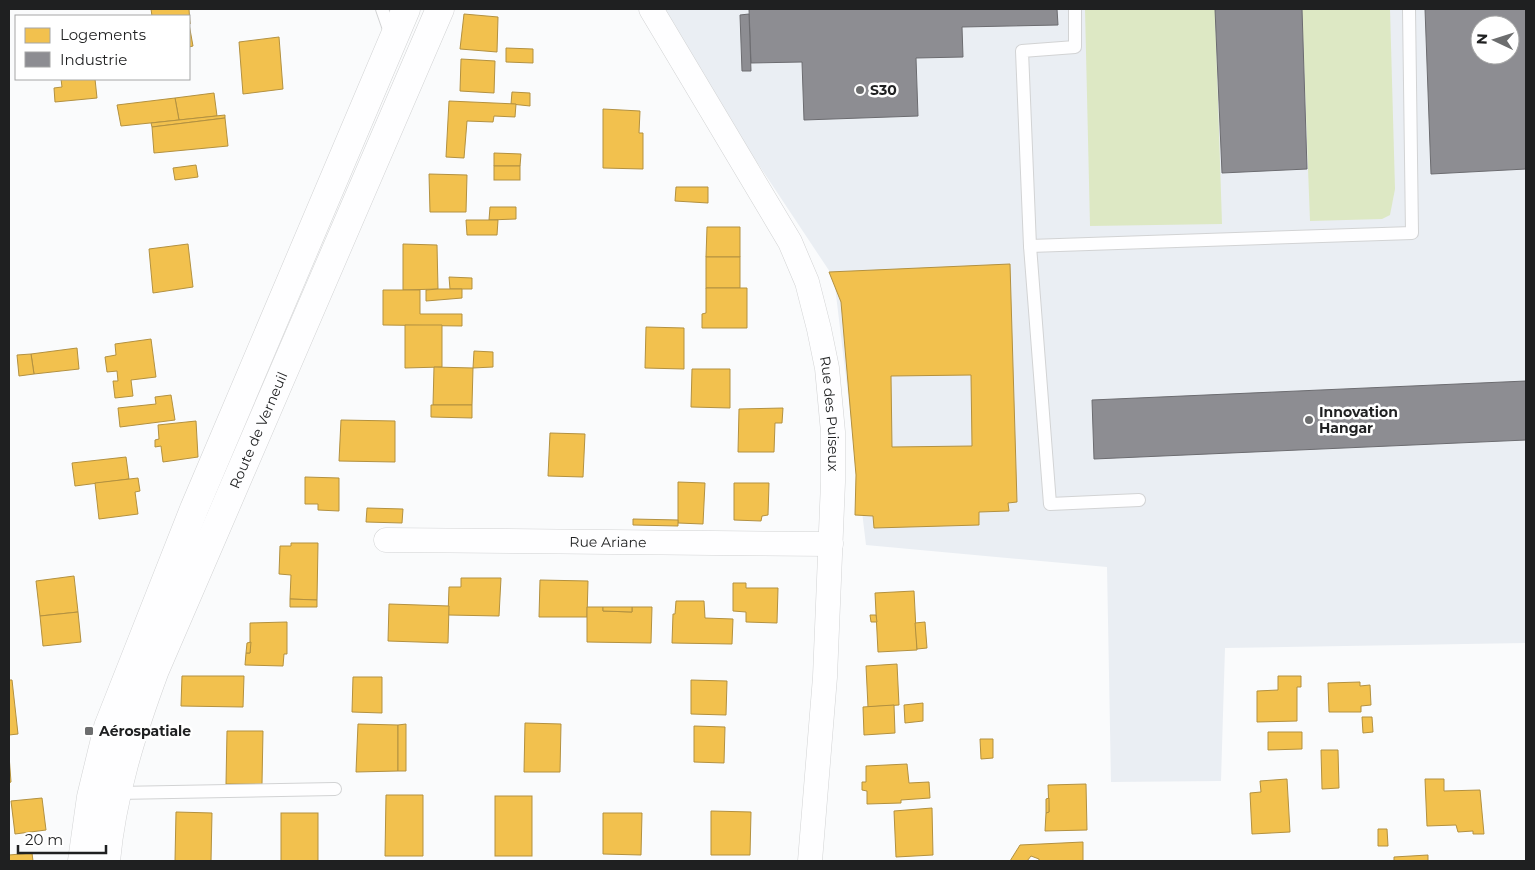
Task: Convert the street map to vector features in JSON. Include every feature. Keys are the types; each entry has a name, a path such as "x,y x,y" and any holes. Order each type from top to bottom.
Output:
{"main road":[{"name":"Route de Verneuil","path":"82,861 91,797 108,726 194,509 406,9"},
{"name":"Route de Verneuil","path":"106,861 117,793 138,715 155,670 440,9"}],"street":[{"name":"Rue des Puiseux","path":"652,9 790,242 807,282 827,368 833,432 834,482 825,677 810,861"},
{"name":"Rue Ariane","path":"386,540 831,544"}],"lane":[{"path":"382,9 393,41"},
{"path":"1075,9 1076,48 1022,51 1030,246 1050,504 1138,500"},
{"path":"1030,246 1412,233 1409,9"},
{"path":"117,793 335,789"}],"shaded area":[{"path":"655,9 1526,9 1526,643 1225,648 1221,781 1111,782 1107,567 866,545 834,278"}],"green space":[{"path":"1085,9 1215,9 1222,224 1090,226"},
{"path":"1302,9 1390,9 1395,189 1390,215 1382,219 1310,221"}],"building: Logements":[{"path":"151,9 189,9 189,15 152,15"},
{"path":"464,14 498,17 497,52 460,49"},
{"path":"190,30 193,46 190,47"},
{"path":"279,37 283,89 243,94 239,42"},
{"path":"506,48 533,49 533,63 506,62"},
{"path":"461,59 495,61 494,93 460,91"},
{"path":"61,80 95,80 97,98 55,102 54,88 62,87"},
{"path":"512,92 530,93 530,106 511,104"},
{"path":"214,93 217,116 179,120 175,98"},
{"path":"175,98 179,120 121,126 117,105"},
{"path":"449,101 516,104 515,117 494,116 493,122 467,121 464,158 446,157"},
{"path":"603,109 640,111 639,133 643,133 643,169 603,168"},
{"path":"225,115 225,118 152,127 151,123"},
{"path":"225,118 228,146 154,153 152,127"},
{"path":"494,153 521,154 520,166 494,166"},
{"path":"196,165 198,177 175,180 173,168"},
{"path":"494,166 520,166 520,180 494,180"},
{"path":"429,174 467,175 466,212 430,212"},
{"path":"676,187 708,187 708,203 675,201"},
{"path":"490,207 516,207 516,219 489,220"},
{"path":"466,220 498,220 497,235 467,235"},
{"path":"707,227 740,227 740,257 706,257"},
{"path":"188,244 193,287 153,293 149,249"},
{"path":"403,244 437,245 438,289 403,290"},
{"path":"706,257 740,257 740,288 706,288"},
{"path":"1010,264 1017,502 1008,503 1009,511 979,512 979,525 874,528 873,516 855,515 856,475 841,302 829,272","holes":["971,375 972,446 892,447 891,376"]},
{"path":"449,277 472,278 472,289 450,289"},
{"path":"706,288 747,288 747,328 702,328 702,314 706,313"},
{"path":"462,289 462,298 426,301 426,290"},
{"path":"383,290 420,290 420,314 462,314 462,326 383,325"},
{"path":"405,325 442,325 442,367 405,368"},
{"path":"646,327 684,328 684,369 645,368"},
{"path":"151,339 156,377 131,380 133,396 115,398 113,381 118,381 117,371 107,372 105,357 116,355 115,344"},
{"path":"77,348 79,369 34,374 31,354"},
{"path":"474,351 493,352 493,367 473,368"},
{"path":"31,354 34,374 19,376 17,355"},
{"path":"434,367 473,368 472,405 433,405"},
{"path":"692,369 730,369 730,408 691,407"},
{"path":"171,395 175,420 120,427 118,408 156,404 155,397"},
{"path":"431,405 472,405 472,418 431,417"},
{"path":"783,408 782,423 775,423 774,452 738,452 739,409"},
{"path":"341,420 395,421 395,462 339,461"},
{"path":"196,421 198,457 163,462 161,446 155,447 155,440 159,439 158,425"},
{"path":"550,433 585,434 583,477 548,476"},
{"path":"126,457 129,479 75,486 72,463"},
{"path":"305,477 339,478 339,511 318,510 318,504 305,504"},
{"path":"138,478 140,491 135,492 138,514 99,519 95,483"},
{"path":"678,482 705,483 703,524 678,523"},
{"path":"734,483 769,483 768,515 762,516 761,521 734,520"},
{"path":"367,508 403,509 402,523 366,522"},
{"path":"633,519 678,520 678,526 633,525"},
{"path":"291,543 318,543 317,600 290,599 291,575 279,574 280,546 291,546"},
{"path":"74,576 78,612 40,616 36,581"},
{"path":"461,578 501,578 499,616 448,615 449,587 461,587"},
{"path":"540,580 588,581 587,617 539,617"},
{"path":"733,583 746,583 746,588 778,588 777,623 746,622 746,612 733,611"},
{"path":"914,591 917,650 878,652 875,593"},
{"path":"290,599 317,600 317,607 290,607"},
{"path":"676,601 704,601 705,618 733,619 732,644 672,643 673,614 675,614"},
{"path":"389,604 449,606 448,643 388,641"},
{"path":"587,607 603,607 603,611 632,612 632,607 652,607 651,643 587,642"},
{"path":"603,607 632,607 632,612 603,611"},
{"path":"78,612 81,642 43,646 40,616"},
{"path":"870,615 876,615 877,622 871,622"},
{"path":"287,622 287,654 284,654 283,666 245,665 246,653 250,653 250,623"},
{"path":"925,622 927,648 917,649 915,623"},
{"path":"251,642 250,653 246,653 247,643"},
{"path":"897,664 899,705 868,707 866,666"},
{"path":"182,676 244,676 243,707 181,706"},
{"path":"1278,676 1301,676 1301,687 1297,687 1297,721 1257,722 1257,691 1278,690"},
{"path":"353,677 382,677 382,713 352,712"},
{"path":"9,680 12,680 18,734 9,735"},
{"path":"691,680 727,681 726,715 691,714"},
{"path":"1360,682 1360,686 1370,685 1371,705 1361,706 1361,712 1329,712 1328,683"},
{"path":"923,703 923,721 905,723 904,705"},
{"path":"894,705 895,733 864,735 863,707"},
{"path":"1362,717 1372,717 1373,732 1363,733"},
{"path":"525,723 561,724 560,772 524,772"},
{"path":"358,724 398,725 398,771 356,772"},
{"path":"406,724 406,771 398,771 398,725"},
{"path":"694,726 725,727 724,763 694,762"},
{"path":"227,731 263,731 262,784 226,784"},
{"path":"1268,732 1302,732 1302,749 1268,750"},
{"path":"980,739 993,739 993,758 981,759"},
{"path":"1321,750 1338,750 1339,788 1322,789"},
{"path":"9,755 11,782 9,783"},
{"path":"907,764 909,783 929,782 930,798 901,800 901,803 867,804 867,791 862,790 862,782 866,782 866,766"},
{"path":"1287,779 1290,832 1252,834 1250,793 1261,792 1260,781"},
{"path":"1425,779 1444,779 1444,791 1480,790 1484,834 1473,834 1473,831 1458,832 1456,825 1427,826"},
{"path":"1086,784 1087,830 1045,831 1046,813 1049,812 1048,785"},
{"path":"386,795 423,795 423,856 385,856"},
{"path":"495,796 532,796 532,856 495,856"},
{"path":"42,798 46,830 15,834 11,801"},
{"path":"1049,798 1049,812 1046,813 1046,799"},
{"path":"932,808 933,855 896,857 894,811"},
{"path":"711,811 751,812 750,855 711,855"},
{"path":"176,812 212,813 211,861 175,861"},
{"path":"281,813 318,813 318,861 281,861"},
{"path":"603,813 642,813 641,855 603,854"},
{"path":"1378,829 1387,829 1388,846 1378,846"},
{"path":"1083,842 1083,861 1039,861 1039,859 1031,856 1027,861 1010,861 1020,845"},
{"path":"32,853 33,861 9,861 9,855"},
{"path":"1428,855 1428,861 1394,861 1394,857"}],"building: Industrie":[{"name":"S30","path":"749,9 1057,9 1058,25 962,27 963,57 916,58 918,116 804,120 802,62 751,63"},
{"path":"1215,9 1302,9 1307,169 1222,173"},
{"path":"1425,9 1526,9 1526,169 1431,174"},
{"path":"749,14 751,71 742,71 740,15"},
{"name":"Innovation Hangar","path":"1526,381 1526,440 1094,459 1092,400"}],"place":[{"name":"S30","path":"860,90"},
{"name":"Innovation Hangar","path":"1309,420"},
{"name":"Aérospatiale","path":"89,731"}]}
